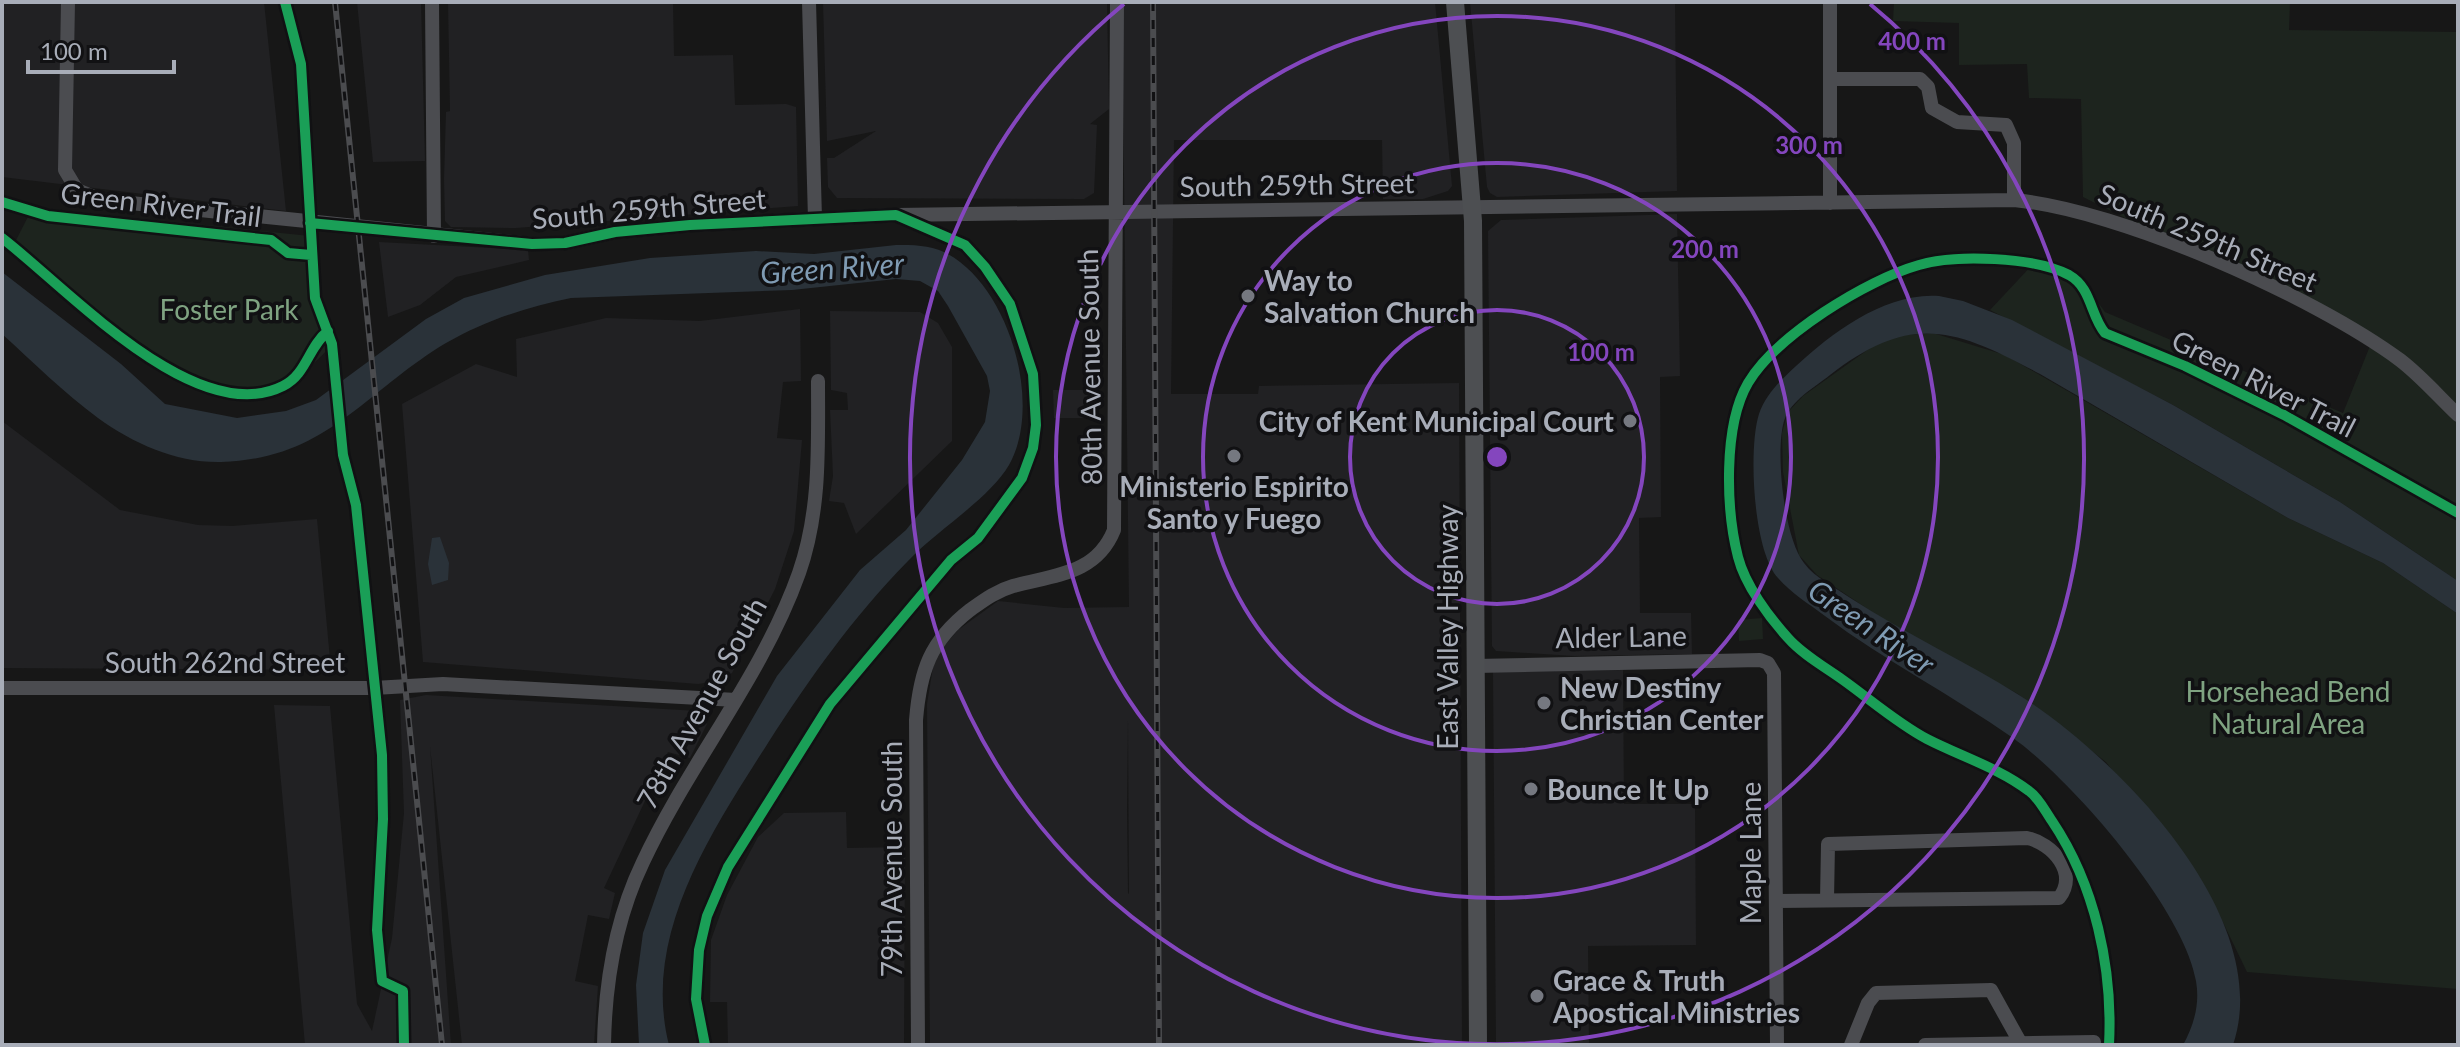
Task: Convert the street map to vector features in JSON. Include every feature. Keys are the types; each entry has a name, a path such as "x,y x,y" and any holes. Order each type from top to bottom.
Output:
{"main road":[{"name":"East Valley Highway","path":"1455,2 1472,208 1478,1045"}],"street":[{"name":"South 259th Street","path":"68,2 65,170 77,190 101,200 434,236 565,243 615,232 815,219 2014,200 2043,203 2104,218 2262,282 2372,341 2403,362 2458,415"},
{"path":"432,2 434,236"},
{"path":"809,2 815,219"},
{"name":"80th Avenue South","path":"921,673 935,644 959,619 996,592 1087,565 1105,549 1116,521 1114,212 1117,2"},
{"path":"1830,2 1830,203"},
{"path":"1830,79 1920,79 1929,88 1932,108 1948,119 2006,125 2013,137 2014,200"},
{"name":"78th Avenue South","path":"604,1045 612,962 629,895 661,827 736,700 791,592 806,550 817,492 818,381"},
{"name":"Alder Lane","path":"1475,666 1760,660 1768,663"},
{"name":"Maple Lane","path":"1768,663 1774,673 1777,1045"},
{"name":"79th Avenue South","path":"918,1045 916,720 921,673"},
{"name":"South 262nd Street","path":"2,688 374,688 443,684 736,700"},
{"path":"1776,901 2059,898 2065,891 2067,878 2055,850 2042,841 2027,838 1828,844 1827,900"},
{"path":"1851,1045 1868,1003 1876,993 1991,990 2021,1044"},
{"path":"1925,1045 2094,1042"}],"shaded area":[{"path":"2,2 264,2 286,211 2,177"},
{"path":"357,2 421,2 425,161 373,162"},
{"path":"448,2 673,2 674,56 733,55 735,105 786,104 796,107 798,206 516,228 451,227 445,221 444,179 446,112 450,111"},
{"path":"823,2 1107,2 1109,109 1090,124 1097,125 1094,193 1084,199 837,198 828,187 827,158 834,158 876,131 827,141"},
{"path":"1122,2 1435,2 1452,186 1448,191 1423,199 1383,199 1382,140 1174,140 1171,394 1258,394 1259,386 1459,383 1462,1045 930,1045 927,704 933,667 942,648 958,630 998,601 1064,608 1129,607","holes":["1128,718 1129,893 1127,810"]},
{"path":"1470,2 1675,2 1677,191 1497,197 1490,193"},
{"path":"1677,214 1680,376 1660,377 1661,517 1639,518 1640,613 1691,613 1692,654 1574,656 1496,651 1492,646 1488,231 1501,220"},
{"path":"379,242 528,250 529,260 456,277 420,305 388,317"},
{"path":"800,309 801,381 783,382 777,438 802,440 794,531 775,589 732,673 721,680 698,684 423,662 402,404 476,364 517,377 516,339 606,318 700,321"},
{"path":"830,311 920,312 938,323 952,347 952,441 856,534 844,503 829,501 833,476 830,410 848,410 847,393 831,390"},
{"path":"1053,390 1094,390 1095,418 1054,418"},
{"path":"2,421 120,510 198,525 233,526 317,519 331,670 2,668"},
{"path":"1623,670 1624,804 1695,804 1696,945 1588,946 1589,1045 1496,1045 1493,672"},
{"path":"426,695 698,711 707,724 690,758 668,752 604,888 615,893 609,919 588,915 575,981 598,986 594,1045 462,1045 430,746 451,1045 305,1045 274,705 330,706 357,1004 372,1031 392,938 404,813 400,700"},
{"path":"846,812 847,848 905,847 904,1045 728,1045 727,1002 710,1002 711,940 727,895 758,837 784,813"}],"green space":[{"path":"1894,2 2290,2 2289,30 2458,32 2458,581 2340,502 2173,405 1990,310 2035,262 2080,278 2105,312 2343,413 2372,341 2083,197 2081,99 2029,98 2027,64 1959,65 1959,23 1893,21"},
{"name":"Foster Park","path":"33,207 310,236 315,298 332,344 302,373 271,389 241,393 211,388 180,376 122,336 13,246"},
{"name":"Horsehead Bend Natural Area","path":"1933,333 2005,355 2288,518 2383,563 2458,614 2458,989 2247,972 2216,908 2106,762 2018,694 1887,622 1817,575 1799,555 1783,472 1782,433 1788,412 1803,396 1880,341 1902,335"},
{"path":"1762,618 1763,639 1739,641 1738,620"}],"water":[{"name":"Green River","path":"915,245 944,252 967,268 986,290 1002,317 1014,347 1021,379 1023,410 1019,439 1000,478 908,561 851,626 800,695 725,812 687,886 673,924 665,964 663,1004 669,1045 639,1045 636,985 643,933 665,870 777,676 860,570 906,530 962,460 985,422 990,391 987,376 938,291 920,281 896,279 792,290 571,298 492,321 446,343 317,436 258,458 221,462 172,455 126,436 73,398 2,334 2,272 121,364 165,404 237,418 286,411 316,400 426,319 464,298 545,275 650,258 756,251 814,254"},
{"name":"Green River","path":"1939,296 1963,301 2012,320 2173,405 2340,502 2458,581 2458,614 2383,563 2288,518 2010,358 1958,337 1910,335 1885,342 1830,375 1804,395 1787,414 1781,435 1783,494 1791,535 1804,563 1820,578 1872,612 2019,695 2058,722 2141,799 2178,845 2210,894 2231,945 2240,996 2233,1045 2183,1045 2197,1006 2196,981 2187,952 2171,919 2148,884 2094,814 2013,738 1871,648 1800,598 1778,578 1770,565 1758,523 1754,474 1756,430 1766,400 1811,353 1862,317 1900,300"},
{"path":"440,537 449,563 448,580 432,585 428,564 432,538"}],"railway":[{"path":"335,2 442,1045"},
{"path":"1153,2 1159,1045"}],"cycle path":[{"path":"285,2 301,64 315,298 332,344 343,455 356,505 382,755 383,819 377,930 382,981 403,991 404,1045"},
{"name":"Green River Trail","path":"2,202 48,216 271,240 288,253 311,255"},
{"path":"310,223 532,244 565,243 615,232 690,225 896,215 965,245 985,267 1010,304 1033,374 1036,425 1033,448 1022,478 978,538 951,560 830,704 728,867 707,916 699,950 696,999 705,1045"},
{"path":"2,238 134,347 173,371 211,388 249,394 283,386 303,368 321,337 328,331"},
{"name":"Green River Trail","path":"2109,1045 2108,987 2090,900 2067,846 2039,801 2005,776 1916,733 1807,655 1781,630 1752,589 1738,557 1729,493 1734,422 1748,383 1761,365 1800,329 1849,297 1898,272 1953,259 1995,259 2036,264 2077,280 2105,333 2185,366 2284,415 2458,513"}],"place":[{"name":"Way to Salvation Church","path":"1248,296"},
{"name":"City of Kent Municipal Court","path":"1630,421"},
{"name":"Ministerio Espirito Santo y Fuego","path":"1234,456"},
{"name":"New Destiny Christian Center","path":"1544,703"},
{"name":"Bounce It Up","path":"1531,789"},
{"name":"Grace & Truth Apostical Ministries","path":"1537,996"}]}
